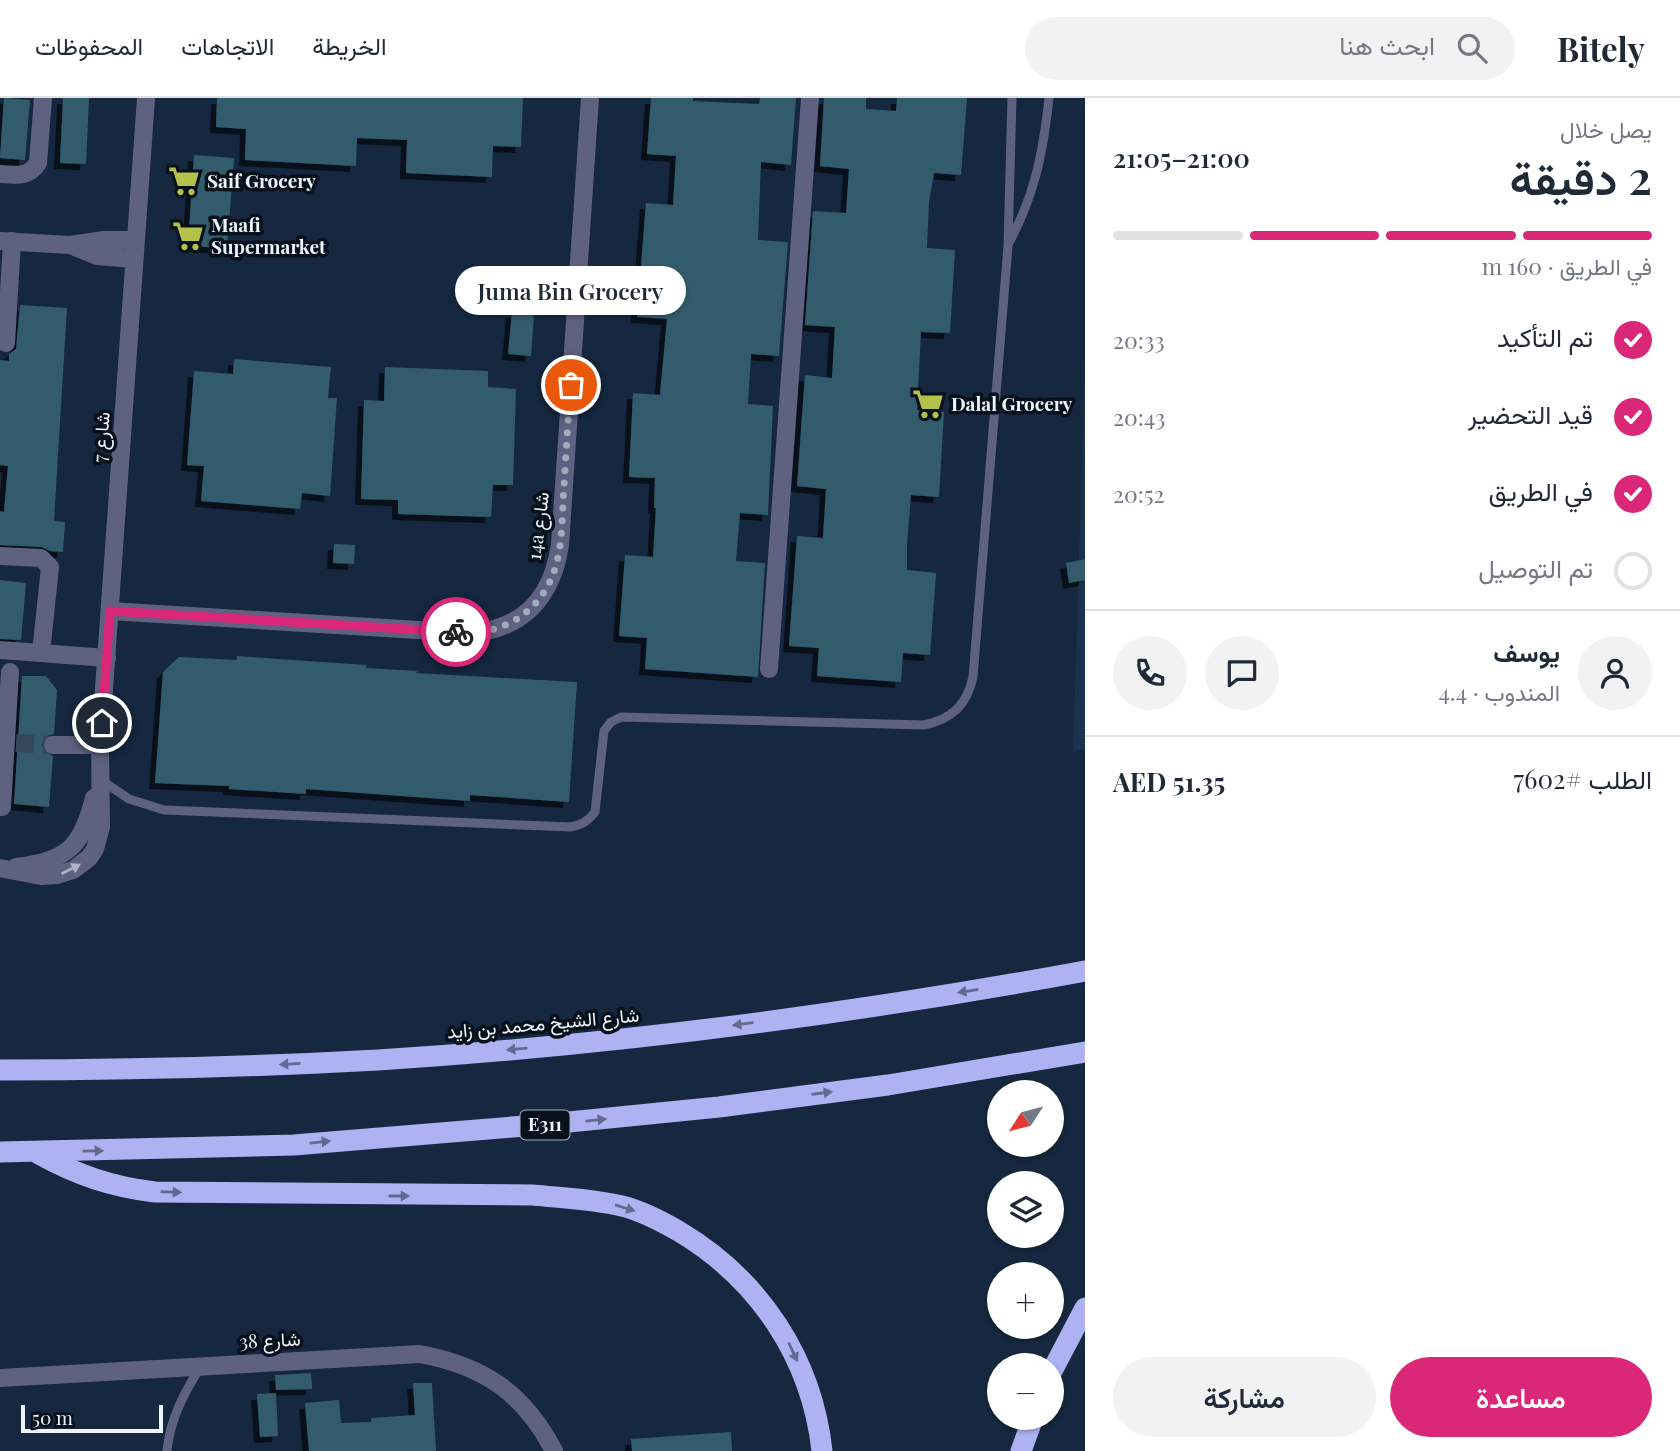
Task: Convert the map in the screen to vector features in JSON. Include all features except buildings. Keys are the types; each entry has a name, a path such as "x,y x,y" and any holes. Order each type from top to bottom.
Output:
{"highway":[{"name":"شارع الشيخ محمد بن زايد","path":"0,1070 246,1066 511,1050 775,1020 1085,971"},
{"name":"E311","path":"0,1152 294,1144 562,1123 719,1107 888,1085 1085,1052"},
{"path":"38,1153 94,1180 155,1192 533,1195 584,1199 624,1207 665,1223 703,1246 737,1274 766,1307 790,1345 808,1385 822,1451"},
{"path":"1061,1353 1085,1308"},
{"path":"1021,1451 1029,1430"}],"street":[{"path":"0,174 27,174 38,163 43,98"},
{"name":"شارع 7","path":"3,868 39,863 72,847 88,823 99,779 146,98"},
{"name":"14a شارع","path":"110,611 467,633 506,626 534,606 549,583 560,545 590,98"},
{"path":"769,669 810,98"},
{"path":"6,343 6,241 70,245 104,240 135,240"},
{"path":"70,245 97,256 134,259"},
{"path":"0,556 41,558 50,567 41,653"},
{"path":"0,650 107,658"},
{"path":"2,807 10,742 10,672"},
{"path":"53,745 100,745"},
{"name":"شارع 38","path":"0,1378 420,1354 450,1360 478,1371 505,1388 527,1409 543,1430 554,1451"}],"lane":[{"path":"99,779 130,799 164,810 570,827 589,820 595,812 604,730 611,722 621,717 924,724 939,722 952,715 970,691 973,677 1008,246 1012,98"},
{"path":"1008,246 1023,218 1034,188 1042,157 1049,98"},
{"path":"167,1451 173,1418 185,1391 202,1366"}],"shaded area":[{"path":"1085,357 1085,748 1073,753"}],"tunnel":[{"path":"16,743 53,745"}],"way so far":[{"path":"456,632 493,630 516,621 534,606 549,583 555,570 560,545 571,385"}],"place":[{"name":"Saif Grocery","path":"184,181"},
{"name":"Maafi Supermarket","path":"188,236"},
{"name":"Juma Bin Grocery","path":"571,385"},
{"name":"Dalal Grocery","path":"928,404"}],"route":[{"path":"102,723 110,611 456,632"}]}
